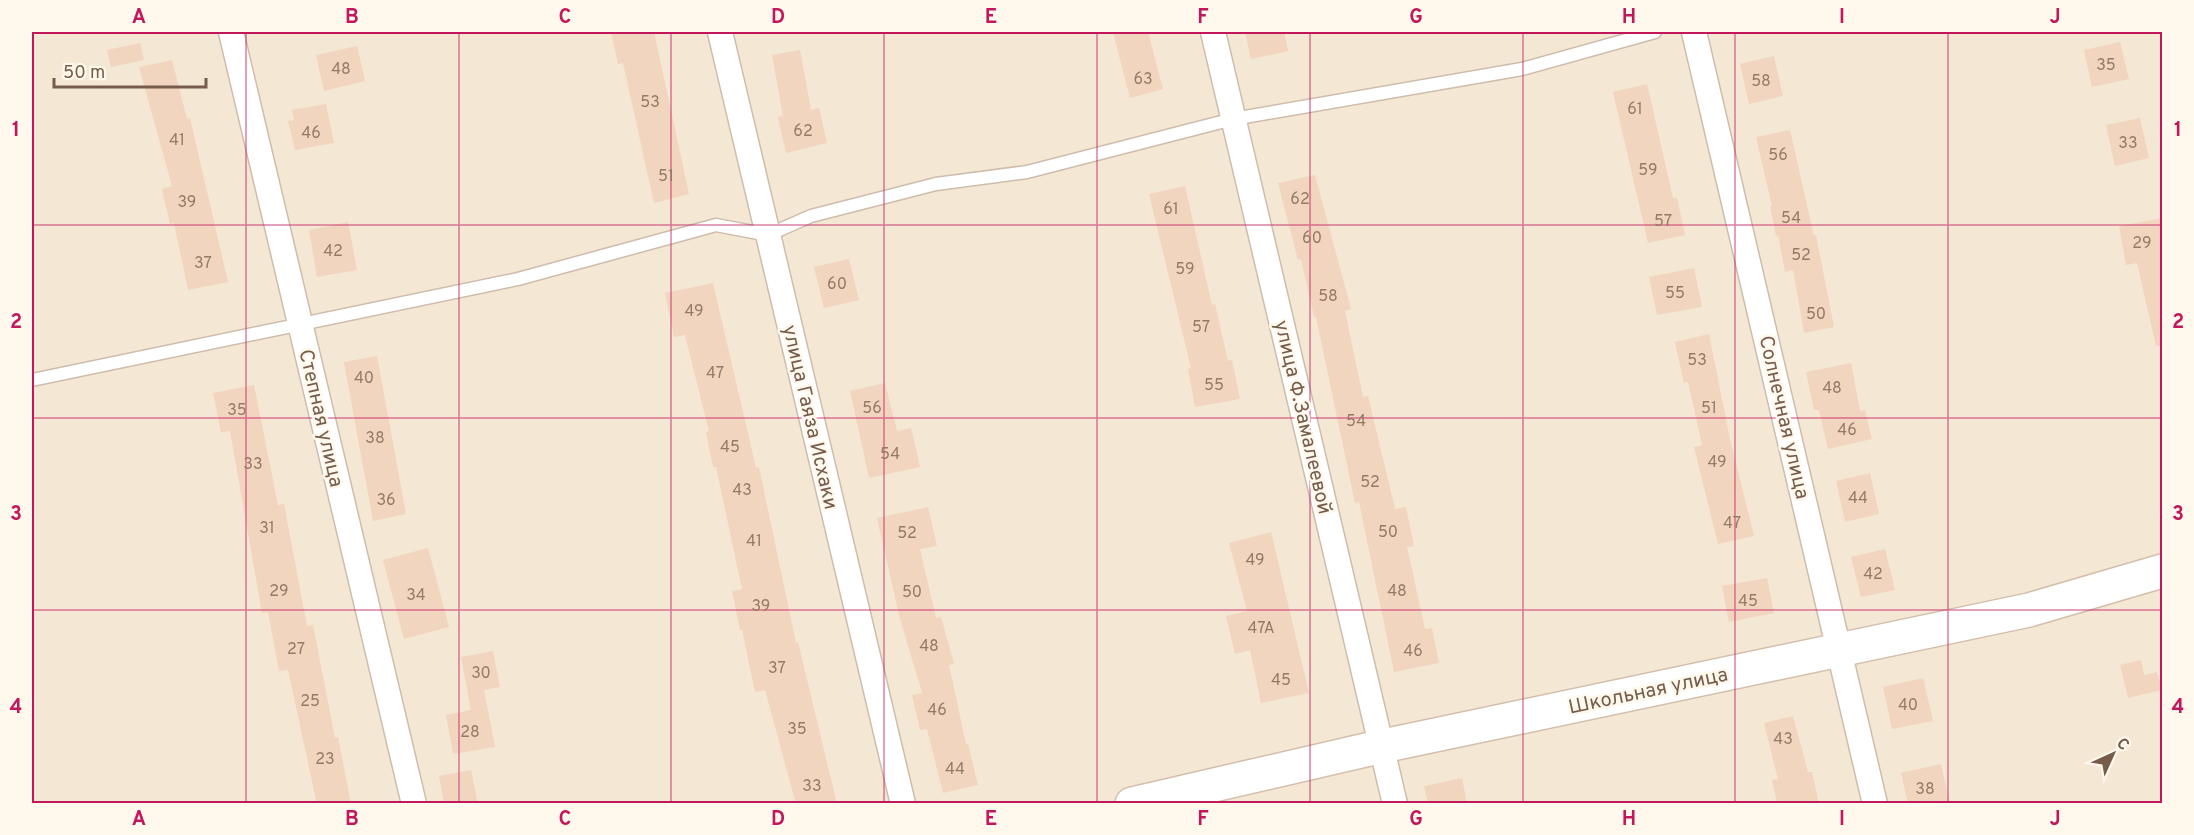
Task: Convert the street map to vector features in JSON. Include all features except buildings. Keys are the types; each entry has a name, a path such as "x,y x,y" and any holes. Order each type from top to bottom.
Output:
{"street":[{"name":"Степная улица","path":"231,32 414,804"},
{"name":"улица Гаяза Исхаки","path":"720,32 903,804"},
{"name":"улица Ф.Замалеевой","path":"1213,32 1395,804"},
{"name":"Солнечная улица","path":"1694,32 1875,804"},
{"name":"Школьная улица","path":"1132,804 1383,746 2029,610 2163,570"}],"lane":[{"path":"32,380 518,279 716,225 768,235 811,216 936,184 1027,172 1233,119 1522,69 1655,32"}],"shaded area":[{"path":"32,32 2162,32 2162,803 32,803"}]}
